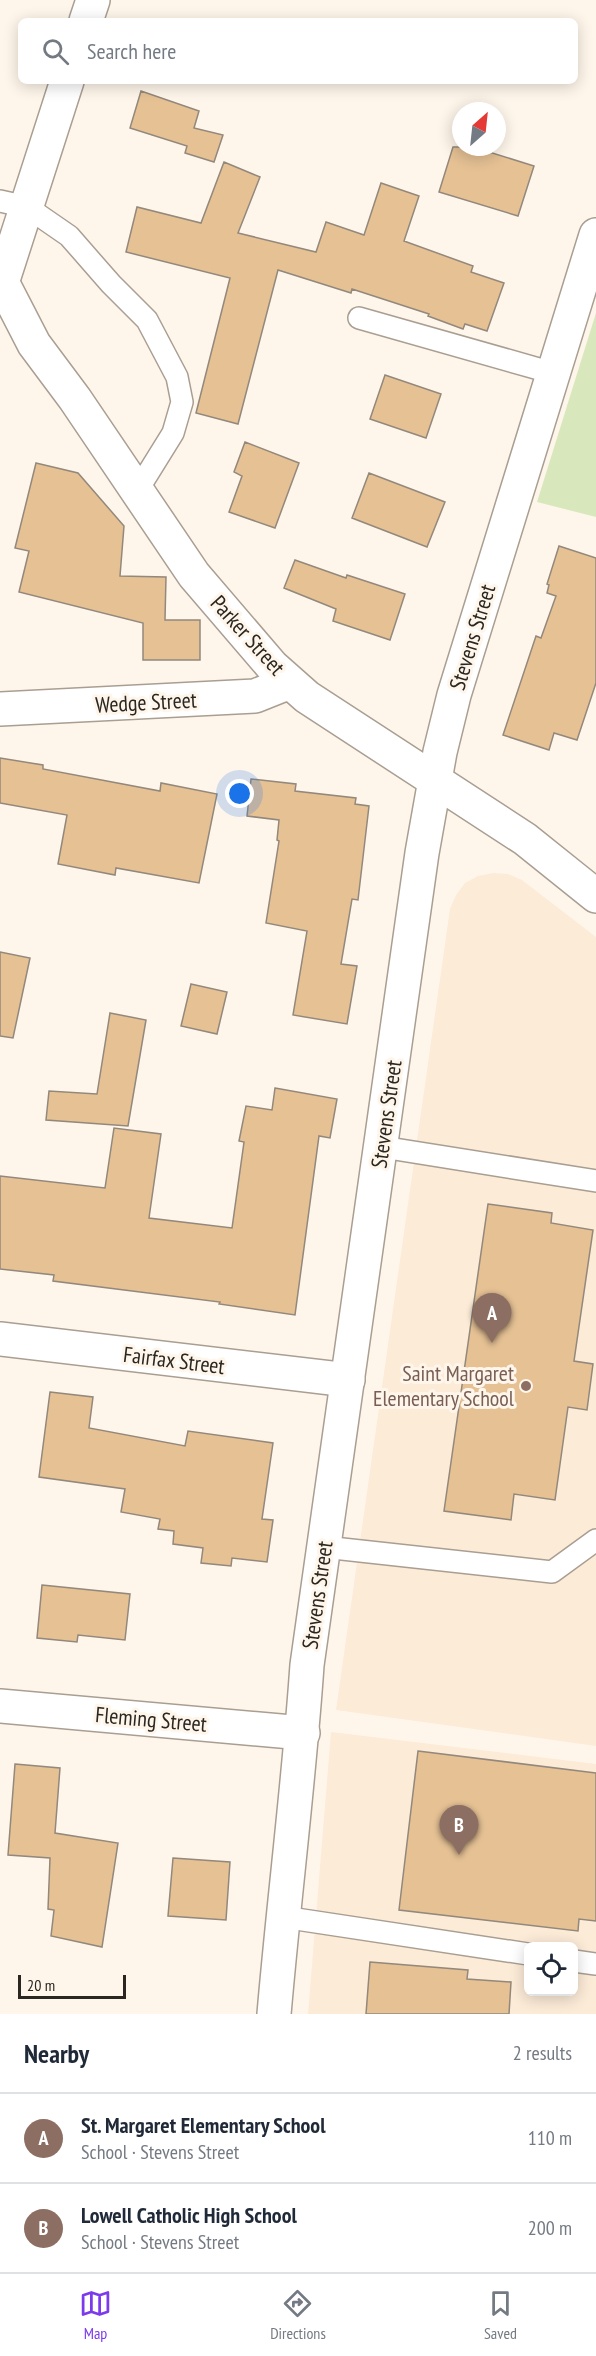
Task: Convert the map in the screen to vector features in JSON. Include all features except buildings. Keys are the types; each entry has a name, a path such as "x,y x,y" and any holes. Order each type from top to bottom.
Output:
{"street":[{"path":"87,18 93,0"},
{"path":"1,285 13,204 66,84"},
{"name":"Stevens Street","path":"274,2014 303,1733 307,1665 434,782 454,695 596,235"},
{"name":"Parker Street","path":"1,285 34,344 75,399 194,574 272,666 307,697 434,782 525,839 596,896"},
{"name":"Wedge Street","path":"0,708 255,696 290,682"},
{"name":"Fairfax Street","path":"0,1339 348,1380"},
{"name":"Fleming Street","path":"0,1706 303,1733"}],"lane":[{"path":"13,204 69,236 111,284 147,320 177,377 182,402 173,433 137,491"},
{"path":"359,318 553,373"},
{"path":"382,1147 596,1181"},
{"path":"324,1547 552,1572 596,1540"},
{"path":"283,1917 524,1953"},
{"path":"578,1962 596,1964"}],"shaded area":[{"path":"493,873 508,874 522,880 596,937 596,1746 336,1710 450,909 465,883 478,876"},
{"path":"331,1732 596,1764 596,2014 308,2014"}],"green space":[{"path":"596,313 596,517 537,502"}],"place":[{"name":"St. Margaret Elementary School","path":"492,1343"},
{"name":"Saint Margaret Elementary School","path":"526,1386"},
{"name":"Lowell Catholic High School","path":"459,1855"}]}
